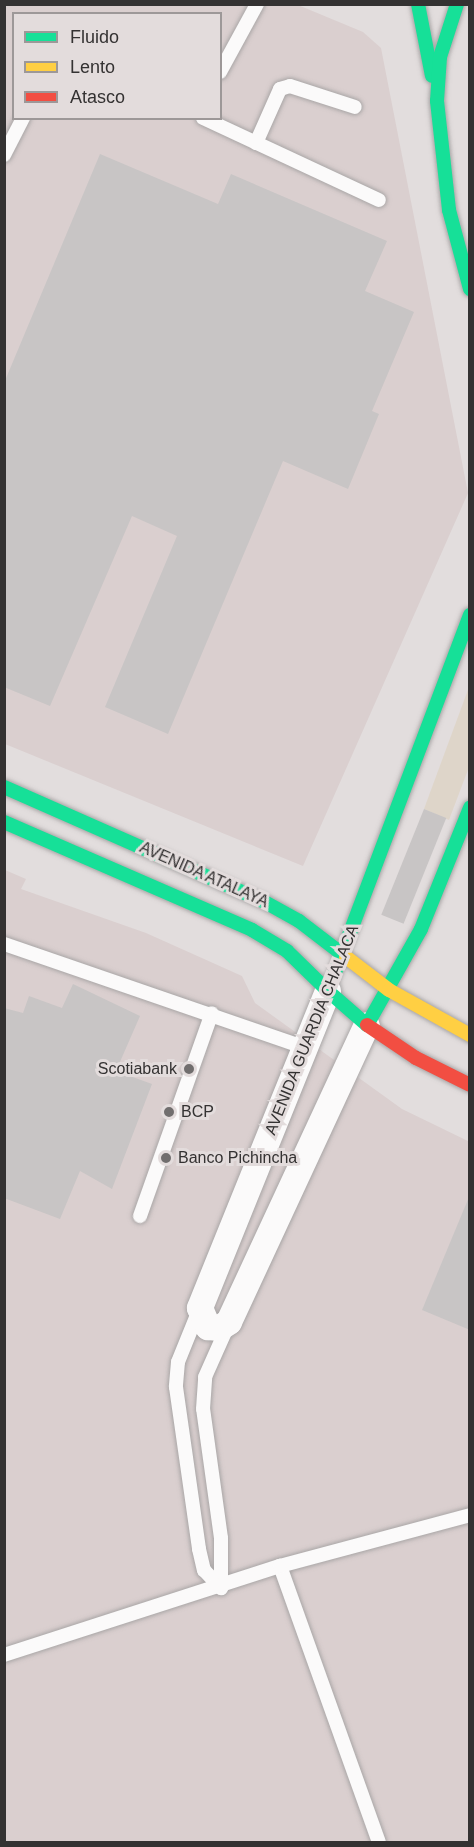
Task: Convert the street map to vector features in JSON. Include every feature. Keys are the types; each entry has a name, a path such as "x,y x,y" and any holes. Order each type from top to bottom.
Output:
{"main road":[{"path":"418,4 437,101 448,210 470,289"},
{"path":"437,101 440,57 456,4"},
{"name":"AVENIDA GUARDIA CHALACA","path":"328,991 470,615"},
{"name":"AVENIDA ATALAYA","path":"4,787 263,901 299,921 389,990 470,1035"},
{"path":"367,1025 389,990 421,929 470,808"},
{"name":"AVENIDA ATALAYA","path":"4,822 252,930 287,951 367,1025 416,1058 470,1085"}],"street":[{"name":"AVENIDA GUARDIA CHALACA","path":"200,1308 303,1047 328,991"},
{"path":"200,1308 208,1327 219,1328 229,1322 299,1166 367,1025"},
{"path":"263,1150 299,1166"}],"lane":[{"path":"222,68 257,4"},
{"path":"256,143 280,88 290,86 355,107"},
{"path":"4,155 21,120"},
{"path":"207,120 379,200"},
{"path":"4,944 212,1013 303,1047"},
{"path":"140,1216 212,1013"},
{"path":"200,1308 178,1362 176,1387 199,1549 204,1570 221,1588"},
{"path":"221,1588 221,1538 203,1409 206,1377 229,1322"},
{"path":"4,1655 221,1588 280,1566 470,1515"},
{"path":"280,1566 379,1842"}],"shaded area":[{"path":"4,5 298,5 363,32 381,48 468,493 303,866 5,744"},
{"path":"469,687 469,767 449,820 424,809"},
{"path":"5,870 26,879 21,889 146,933 242,976 255,1003 402,1109 470,1142 469,1842 5,1842"}],"building":[{"path":"100,154 218,204 231,174 387,241 365,291 414,312 372,411 379,414 348,489 283,461 168,734 105,707 177,536 132,516 50,706 4,687 4,383"},
{"path":"424,809 446,818 404,924 381,915"},
{"path":"73,984 140,1016 116,1071 152,1084 112,1189 80,1171 60,1219 4,1198 4,1008 23,1013 29,996 62,1008"},
{"path":"470,1197 470,1330 422,1310"}],"traffic: fast":[{"path":"418,4 432,76"},
{"path":"457,4 440,57 437,101 449,210 470,289"},
{"path":"470,615 328,991 367,1025 421,929 470,808"},
{"path":"4,787 263,901 299,921 346,957"},
{"path":"4,822 252,930 287,951 328,991"}],"traffic: slow":[{"path":"346,957 389,990 470,1035"}],"traffic: jam":[{"path":"367,1025 416,1058 470,1085"}],"place":[{"name":"Scotiabank","path":"189,1069"},
{"name":"BCP","path":"169,1112"},
{"name":"Banco Pichincha","path":"166,1158"}]}
